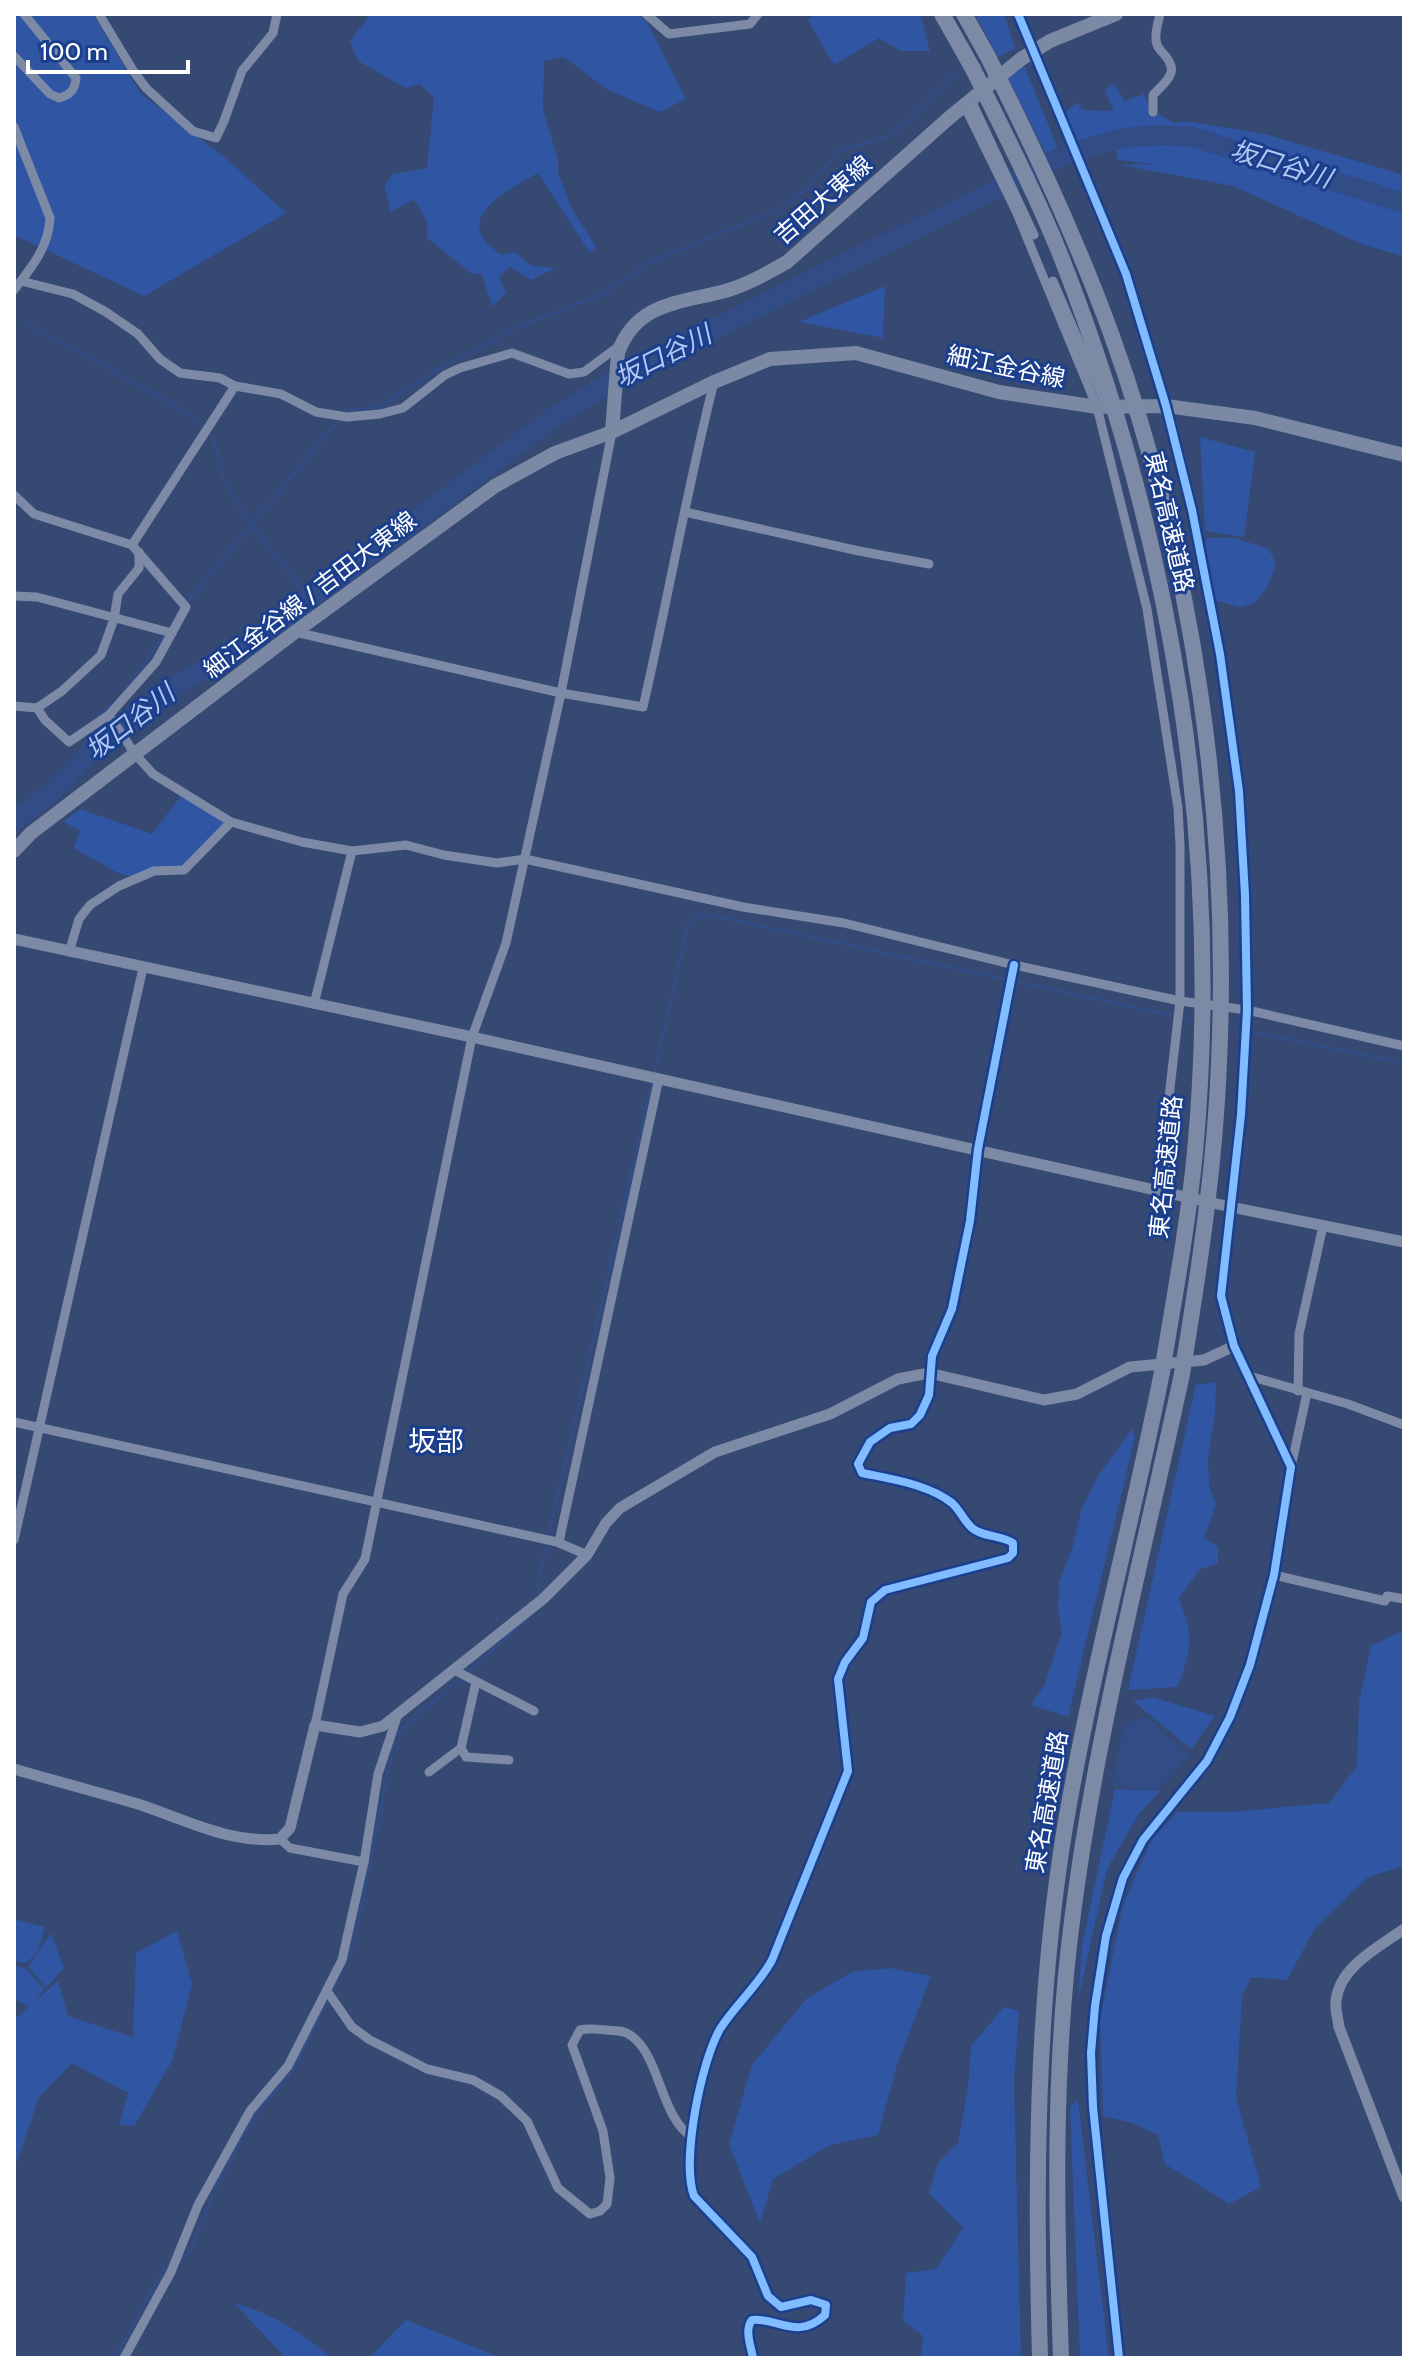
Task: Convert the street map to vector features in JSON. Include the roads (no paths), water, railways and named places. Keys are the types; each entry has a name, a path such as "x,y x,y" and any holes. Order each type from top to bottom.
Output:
{"highway":[{"name":"東名高速道路","path":"942,14 973,69 1034,193 1061,257 1113,402 1161,586 1180,699 1200,881 1201,1009 1195,1151 1162,1372 1086,1721 1065,1830 1047,1964 1038,2100 1036,2193 1040,2358"},
{"name":"東名高速道路","path":"964,14 1062,211 1091,280 1130,391 1178,575 1202,707 1221,932 1221,1025 1212,1165 1182,1374 1110,1700 1084,1833 1070,1937 1059,2065 1056,2226 1061,2358"}],"main road":[{"name":"吉田大東線","path":"620,348 635,326 657,307 727,291 787,262 1021,59 1050,41 1116,14"},
{"path":"612,425 620,348"},
{"name":"細江金谷線","path":"612,425 770,359 856,353 999,392 1102,407 1166,406 1255,418 1404,455"},
{"name":"細江金谷線 / 吉田大東線","path":"14,851 31,833 133,751 495,486 612,425"}],"street":[{"path":"14,56 50,94 59,98 68,96 75,87 76,78 24,14"},
{"path":"99,14 146,88 193,131 216,138 242,71 273,33 277,14"},
{"path":"646,14 669,34 750,24 758,14"},
{"path":"1018,14 1126,274 1166,406 1192,510 1220,654 1235,762 1245,895 1247,1010 1241,1115 1221,1296 1234,1346 1291,1467"},
{"path":"1153,112 1153,95 1170,77 1172,68 1171,61 1155,39 1160,14"},
{"path":"968,102 989,153 1018,207"},
{"path":"968,102 1002,164 1102,407 1147,609 1178,808 1180,1005 1169,1097 1165,1191"},
{"path":"14,127 50,218 50,234 44,248 17,286 73,294 138,334 160,359 180,373 220,378 235,386 281,394 316,412 347,417 403,408 445,375 512,353 569,374 584,372 620,348"},
{"path":"295,632 561,693 643,707 714,382"},
{"path":"14,706 37,708 62,691 101,655 114,619 118,594 139,568 136,549 235,386"},
{"path":"14,1769 140,1805 200,1829 265,1840 280,1839 290,1828 343,1594 365,1559 472,1037 506,943 525,859 561,693 612,425"},
{"path":"14,495 34,514 136,549 183,603 172,633 156,662 109,715 69,742 37,708"},
{"path":"685,512 929,564"},
{"path":"14,596 37,597 172,633"},
{"path":"109,715 153,774 231,822 302,842 352,851 406,845 444,855 497,863 525,859 743,907 844,923 1013,969 1180,1005 1247,1010 1404,1046"},
{"path":"69,952 79,919 90,905 119,886 154,871 184,870 231,822"},
{"path":"314,1004 352,851"},
{"path":"14,939 644,1074 1231,1207 1404,1242"},
{"path":"14,1540 143,968"},
{"path":"753,2358 748,2325 752,2320 760,2319 775,2325 807,2326 815,2324 825,2315 826,2305 811,2300 781,2307 768,2296 752,2257 694,2196 689,2184 692,2137 700,2084 709,2055 720,2029 772,1960 848,1771 838,1679 845,1662 863,1638 871,1602 885,1590 984,1566 1008,1558 1013,1553 1013,1543 1004,1537 974,1530 954,1505 941,1496 899,1481 862,1473 858,1464 870,1442 890,1428 911,1424 920,1415 929,1395 932,1356 952,1309 970,1221 978,1149 1013,969"},
{"path":"558,1542 659,1078"},
{"path":"1119,2358 1093,2107 1091,2053 1106,1936 1123,1878 1143,1840 1207,1761 1230,1717 1250,1665 1274,1575 1302,1392 1299,1334 1323,1226"},
{"path":"315,1725 360,1732 383,1726 397,1717 543,1599 587,1555 606,1523 620,1508 715,1452 830,1414 898,1379 929,1373 1044,1400 1077,1394 1130,1367 1204,1360 1234,1346"},
{"path":"1249,1376 1348,1404 1404,1425"},
{"path":"14,1422 558,1542 587,1555"},
{"path":"1274,1575 1385,1601 1387,1596 1404,1599"},
{"path":"456,1671 534,1711"},
{"path":"473,1680 461,1748 466,1757 509,1760"},
{"path":"124,2358 171,2272 198,2205 250,2111 288,2066 342,1960 364,1862 378,1774 397,1717"},
{"path":"429,1772 461,1748"},
{"path":"280,1839 290,1848 364,1862"},
{"path":"1404,1929 1357,1963 1342,1981 1336,2002 1339,2027 1404,2197"},
{"path":"328,1992 352,2027 370,2040 427,2069 473,2080 501,2096 527,2121 558,2188 590,2214 600,2211 607,2204 610,2178 603,2131 572,2045 580,2030 588,2028 628,2033 636,2040 646,2054 677,2121 692,2137"}],"waterway":[{"path":"346,411 378,407 451,362 518,327 603,294 648,263 777,210 809,187 839,150 886,137 903,126 964,66"},
{"name":"坂口谷川","path":"14,821 55,789 107,736 185,680 246,647 553,418 606,385 1070,153 1123,138 1160,135 1193,137 1404,203"},
{"path":"22,320 195,417 212,435 232,496 309,598"},
{"path":"185,605 335,424"},
{"path":"125,690 165,634"},
{"path":"93,719 113,704"},
{"name":"坂口谷川","path":"102,730 107,736"},
{"path":"654,1074 688,924 701,915 1197,1021"},
{"path":"1228,1027 1244,1031"},
{"path":"1251,1032 1404,1063"},
{"path":"538,1597 538,1582 652,1082"},
{"path":"467,1673 538,1609"},
{"path":"180,2259 190,2253 214,2191 251,2121 295,2067 354,1944 395,1736 461,1678"},
{"path":"115,2358 163,2270 170,2266"}],"district":[{"name":"坂部","path":"436,1441"}]}
